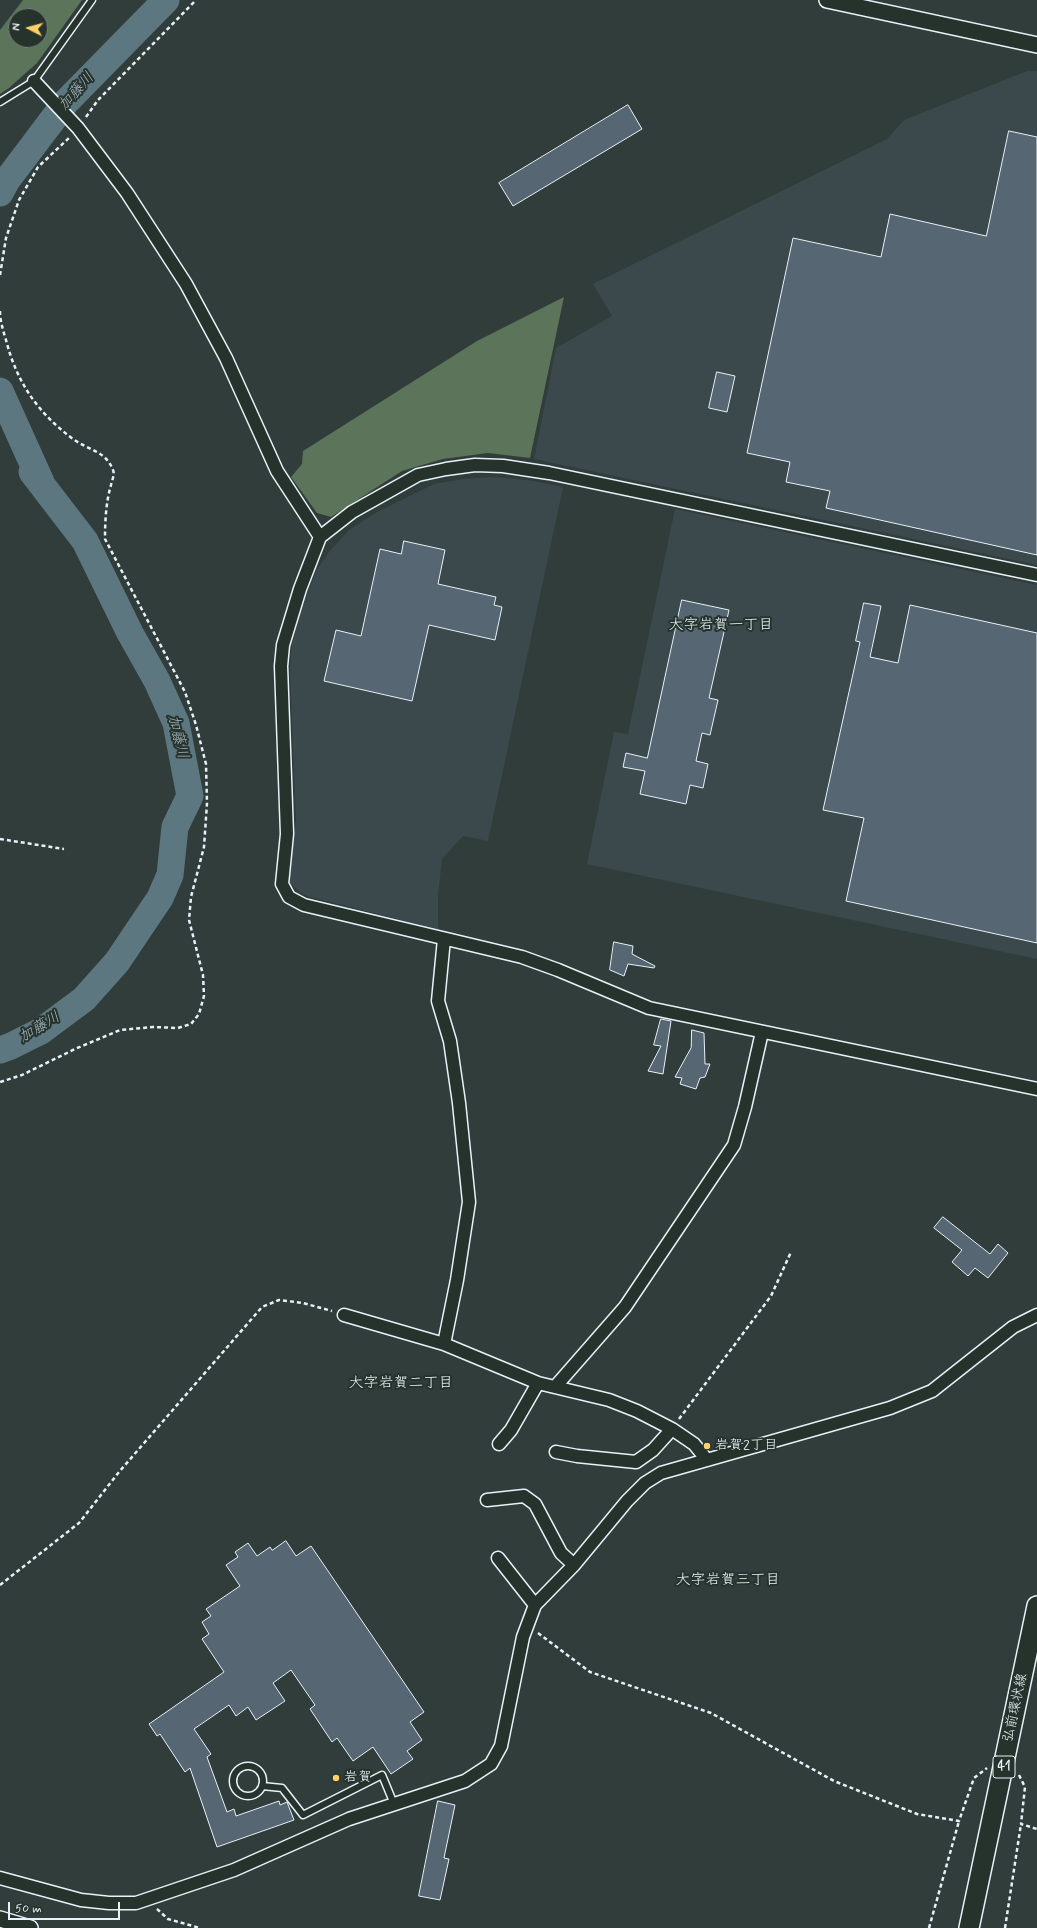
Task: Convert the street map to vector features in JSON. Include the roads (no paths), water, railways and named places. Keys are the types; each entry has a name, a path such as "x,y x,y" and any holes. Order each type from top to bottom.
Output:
{"main road":[{"name":"弘前環状線","path":"969,1928 1037,1606"}],"street":[{"path":"827,0 1037,45"},
{"path":"34,81 75,126 127,193 186,284 226,358 278,472 320,537"},
{"path":"1037,576 550,472 502,466 475,465 418,475 352,512 320,537 300,589 282,652 281,666 287,834 282,884 289,897 304,905 522,957 558,970 649,1008 1037,1090"},
{"path":"444,938 438,1001 450,1041 459,1104 469,1202 457,1280 444,1344"},
{"path":"555,1387 625,1307 734,1145 746,1107 762,1032"},
{"path":"344,1315 444,1344 538,1383 609,1400 638,1411 672,1429 694,1444 707,1460"},
{"path":"0,1878 81,1900 109,1903 136,1903 234,1870 349,1819 465,1781 491,1764 501,1746 527,1624 535,1605 574,1565 627,1502 645,1484 661,1473 890,1408 932,1391 1013,1327 1037,1315"},
{"path":"499,1444 511,1430 538,1383"},
{"path":"556,1452 577,1456 636,1462 653,1450 672,1429"},
{"path":"487,1500 524,1496 535,1504 561,1553 574,1565"},
{"path":"498,1558 535,1605"},
{"path":"0,1919 30,1928"}],"lane":[{"path":"0,102 34,81 92,0"},
{"path":"251,1766 259,1771 263,1781 262,1786 256,1794 252,1796 242,1795 234,1789 232,1779 234,1774 241,1767 251,1766"},
{"path":"262,1786 282,1788 303,1815 382,1775 394,1804"}],"waterway":[{"name":"加藤川","path":"0,193 7,180 66,102 166,0"},
{"name":"加藤川","path":"0,391 41,482 32,472 85,541 130,633 157,681 176,723 190,796 175,827 170,875 160,898 117,962 84,999 41,1031 0,1050"}],"place":[{"name":"岩賀2丁目","path":"707,1446"},
{"name":"岩賀","path":"336,1778"}],"district":[{"name":"大字岩賀一丁目","path":"721,626"},
{"name":"大字岩賀二丁目","path":"401,1384"},
{"name":"大字岩賀三丁目","path":"728,1581"}]}
